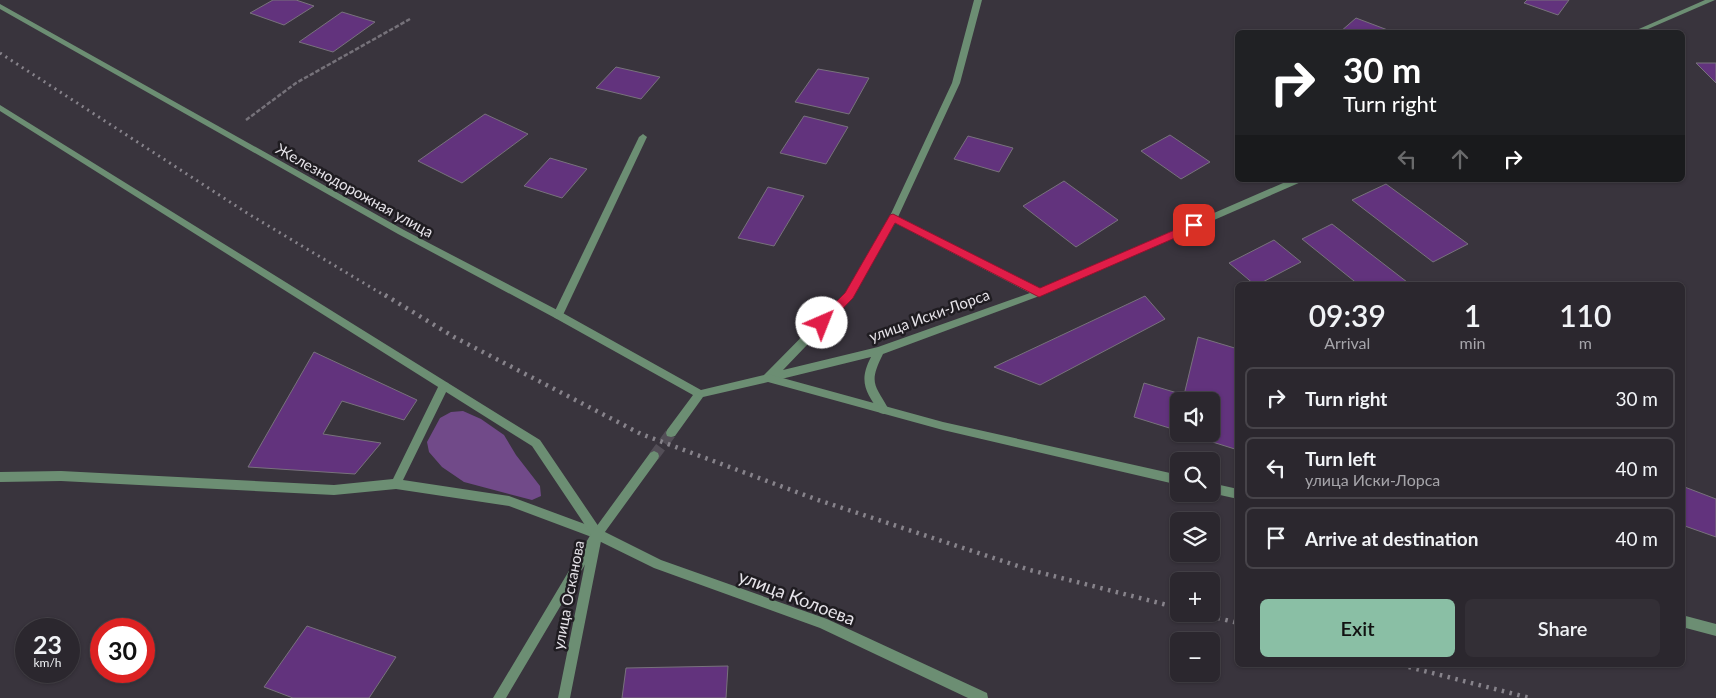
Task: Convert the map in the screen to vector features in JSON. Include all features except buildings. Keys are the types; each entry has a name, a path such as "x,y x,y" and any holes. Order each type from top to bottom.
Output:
{"street":[{"path":"978,0 956,82 893,218 849,295 768,378 943,426 1170,478"},
{"path":"1641,30 1711,0"},
{"name":"Железнодорожная улица","path":"0,6 401,232 558,315 700,394"},
{"path":"0,106 536,443 597,534 499,698"},
{"path":"558,315 643,137"},
{"name":"улица Иски-Лорса","path":"700,394 879,352 1039,293 1293,182"},
{"path":"893,218 1039,293"},
{"path":"879,352 870,368 868,379 871,390 884,410"},
{"path":"396,484 444,386"},
{"path":"671,433 700,394"},
{"name":"улица Осканова","path":"564,698 597,534 654,456"},
{"name":"улица Колоева","path":"0,477 61,476 334,490 396,484 509,501 597,534 658,564 822,623 982,698"},
{"path":"1220,490 1235,493"},
{"path":"1685,621 1716,630"}],"path":[{"path":"227,134 296,83 410,19"}],"shaded area":[{"path":"463,411 481,419 504,435 516,455 540,486 541,496 532,500 464,482 442,467 429,452 427,442 440,418 451,412"}],"tunnel":[{"path":"654,456 671,433"}],"railway":[{"path":"0,53 247,213 387,297"},
{"path":"385,295 454,337 641,434 818,500 1030,570 1170,606"},
{"path":"1220,618 1235,622"},
{"path":"1409,667 1530,698"}],"route":[{"path":"822,323 849,295 893,218 1039,293 1194,225"}]}
